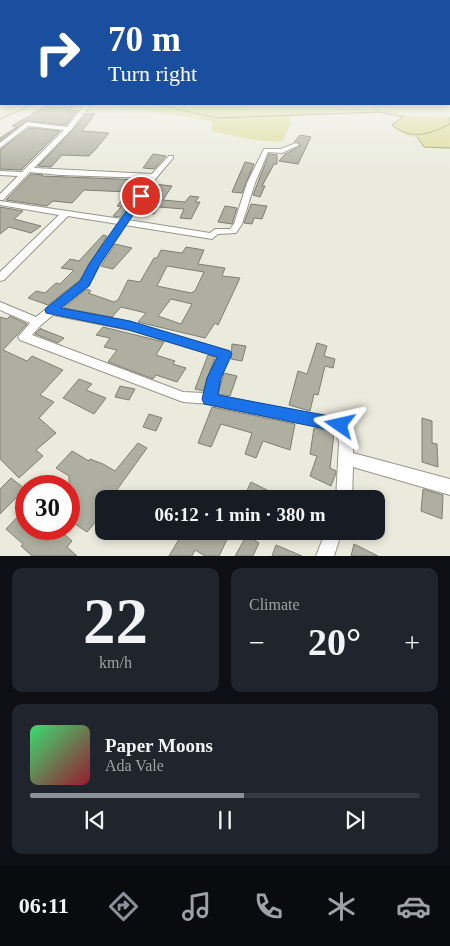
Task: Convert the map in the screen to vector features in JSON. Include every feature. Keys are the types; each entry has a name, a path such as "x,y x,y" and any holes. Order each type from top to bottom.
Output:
{"street":[{"path":"0,198 74,123"},
{"path":"0,146 27,124 69,129"},
{"path":"0,203 124,224 212,236 214,232 233,230 238,224 251,183 266,150 282,151 296,145"},
{"path":"171,157 154,176 124,224 95,264 85,283 37,322 24,337 183,398 209,399 340,425 346,443 344,490"},
{"path":"0,172 76,175 108,172 154,176"},
{"path":"0,278 65,214"},
{"path":"0,306 37,322"},
{"path":"51,310 130,326 225,354 214,378 209,399"},
{"path":"345,458 450,487"},
{"path":"325,556 331,540"}],"green space":[{"path":"212,123 291,124 282,142 253,140 212,131"},
{"path":"395,123 450,123 450,148 424,147 417,137 405,135 392,125"}],"building":[{"path":"17,123 23,123 0,141 0,138 17,127 12,126"},
{"path":"45,123 68,123 66,125"},
{"path":"79,123 88,123 82,131 109,133 89,156 62,155 51,167 38,166"},
{"path":"29,128 60,131 21,170 0,169 0,150"},
{"path":"300,135 311,137 298,164 279,161 285,154 301,146 294,142"},
{"path":"153,154 166,156 154,169 143,168"},
{"path":"269,154 277,155 277,164 274,164 262,186 265,186 260,197 253,195"},
{"path":"245,162 254,164 242,193 232,192"},
{"path":"31,174 142,180 140,183 143,183 120,217 113,216 121,207 117,206 128,192 84,190 72,203 53,201 47,206 6,200"},
{"path":"154,184 172,186 163,200 185,202 190,196 199,197 195,202 200,202 191,219 180,218 184,209 159,207 154,214 136,211"},
{"path":"251,204 267,206 262,219 254,218 252,224 244,223"},
{"path":"225,206 237,208 232,224 218,222"},
{"path":"0,207 23,211 14,219 41,226 31,233 9,227 0,234"},
{"path":"103,235 107,236 80,280 48,305 28,298 36,291 45,293 56,283 60,284 74,270 61,268 70,259 79,261"},
{"path":"115,244 132,248 113,269 101,266"},
{"path":"186,247 204,250 198,264 225,268 222,276 240,278 218,325 215,323 205,338 138,322 146,313 121,307 112,317 64,308 87,289 91,291 88,293 114,302 118,300 128,280 140,282 161,250 182,253","holes":["167,266 204,272 195,291 191,293 157,286","171,299 192,304 181,324 158,316"]},
{"path":"10,316 27,324 3,350 27,361 32,356 63,370 40,395 54,402 39,418 56,433 36,450 43,456 22,475 16,475 0,459 0,317 7,319"},
{"path":"103,327 164,342 156,355 175,361 173,364 186,368 177,382 156,375 153,379 108,362 117,350 104,347 110,338 96,335"},
{"path":"41,328 64,338 58,343 35,334"},
{"path":"317,343 327,346 324,356 335,359 333,368 325,366 318,395 314,394 310,411 289,405 298,371 307,374"},
{"path":"232,344 246,346 242,361 231,359"},
{"path":"208,355 215,357 203,391 195,389"},
{"path":"224,373 237,376 230,396 218,394"},
{"path":"79,379 92,384 86,390 106,398 94,414 63,398"},
{"path":"120,386 135,389 129,400 115,397"},
{"path":"212,407 295,424 290,450 263,441 256,458 245,454 252,433 221,424 211,447 198,443"},
{"path":"149,414 162,418 156,431 143,427"},
{"path":"422,418 432,421 432,443 437,444 438,467 422,462"},
{"path":"314,428 334,432 330,468 336,471 336,473 331,486 310,476 317,456 310,454"},
{"path":"138,443 147,448 117,490 95,490 95,523 87,532 80,527 80,475 67,475 56,468 72,451 89,461 90,459 103,464 115,471"},
{"path":"11,478 15,481 15,499 0,514 0,489"},
{"path":"251,482 267,490 247,490"},
{"path":"423,489 443,495 442,519 421,511"},
{"path":"15,520 15,537 6,529"},
{"path":"18,540 71,540 72,541 67,547 77,556 32,556 21,546 23,544"},
{"path":"179,540 227,540 219,556 205,556 195,550 192,556 169,556"},
{"path":"244,540 254,540 259,543 253,556 235,556"},
{"path":"354,544 378,556 351,556"},
{"path":"276,545 302,556 272,556"}],"waterway":[{"path":"395,123 392,125 399,130 413,134 428,133 443,128 450,123"},
{"path":"417,137 424,147 450,148"}],"route":[{"path":"141,196 124,224 95,264 85,283 51,310 130,326 225,354 214,378 209,399 340,425"}]}
